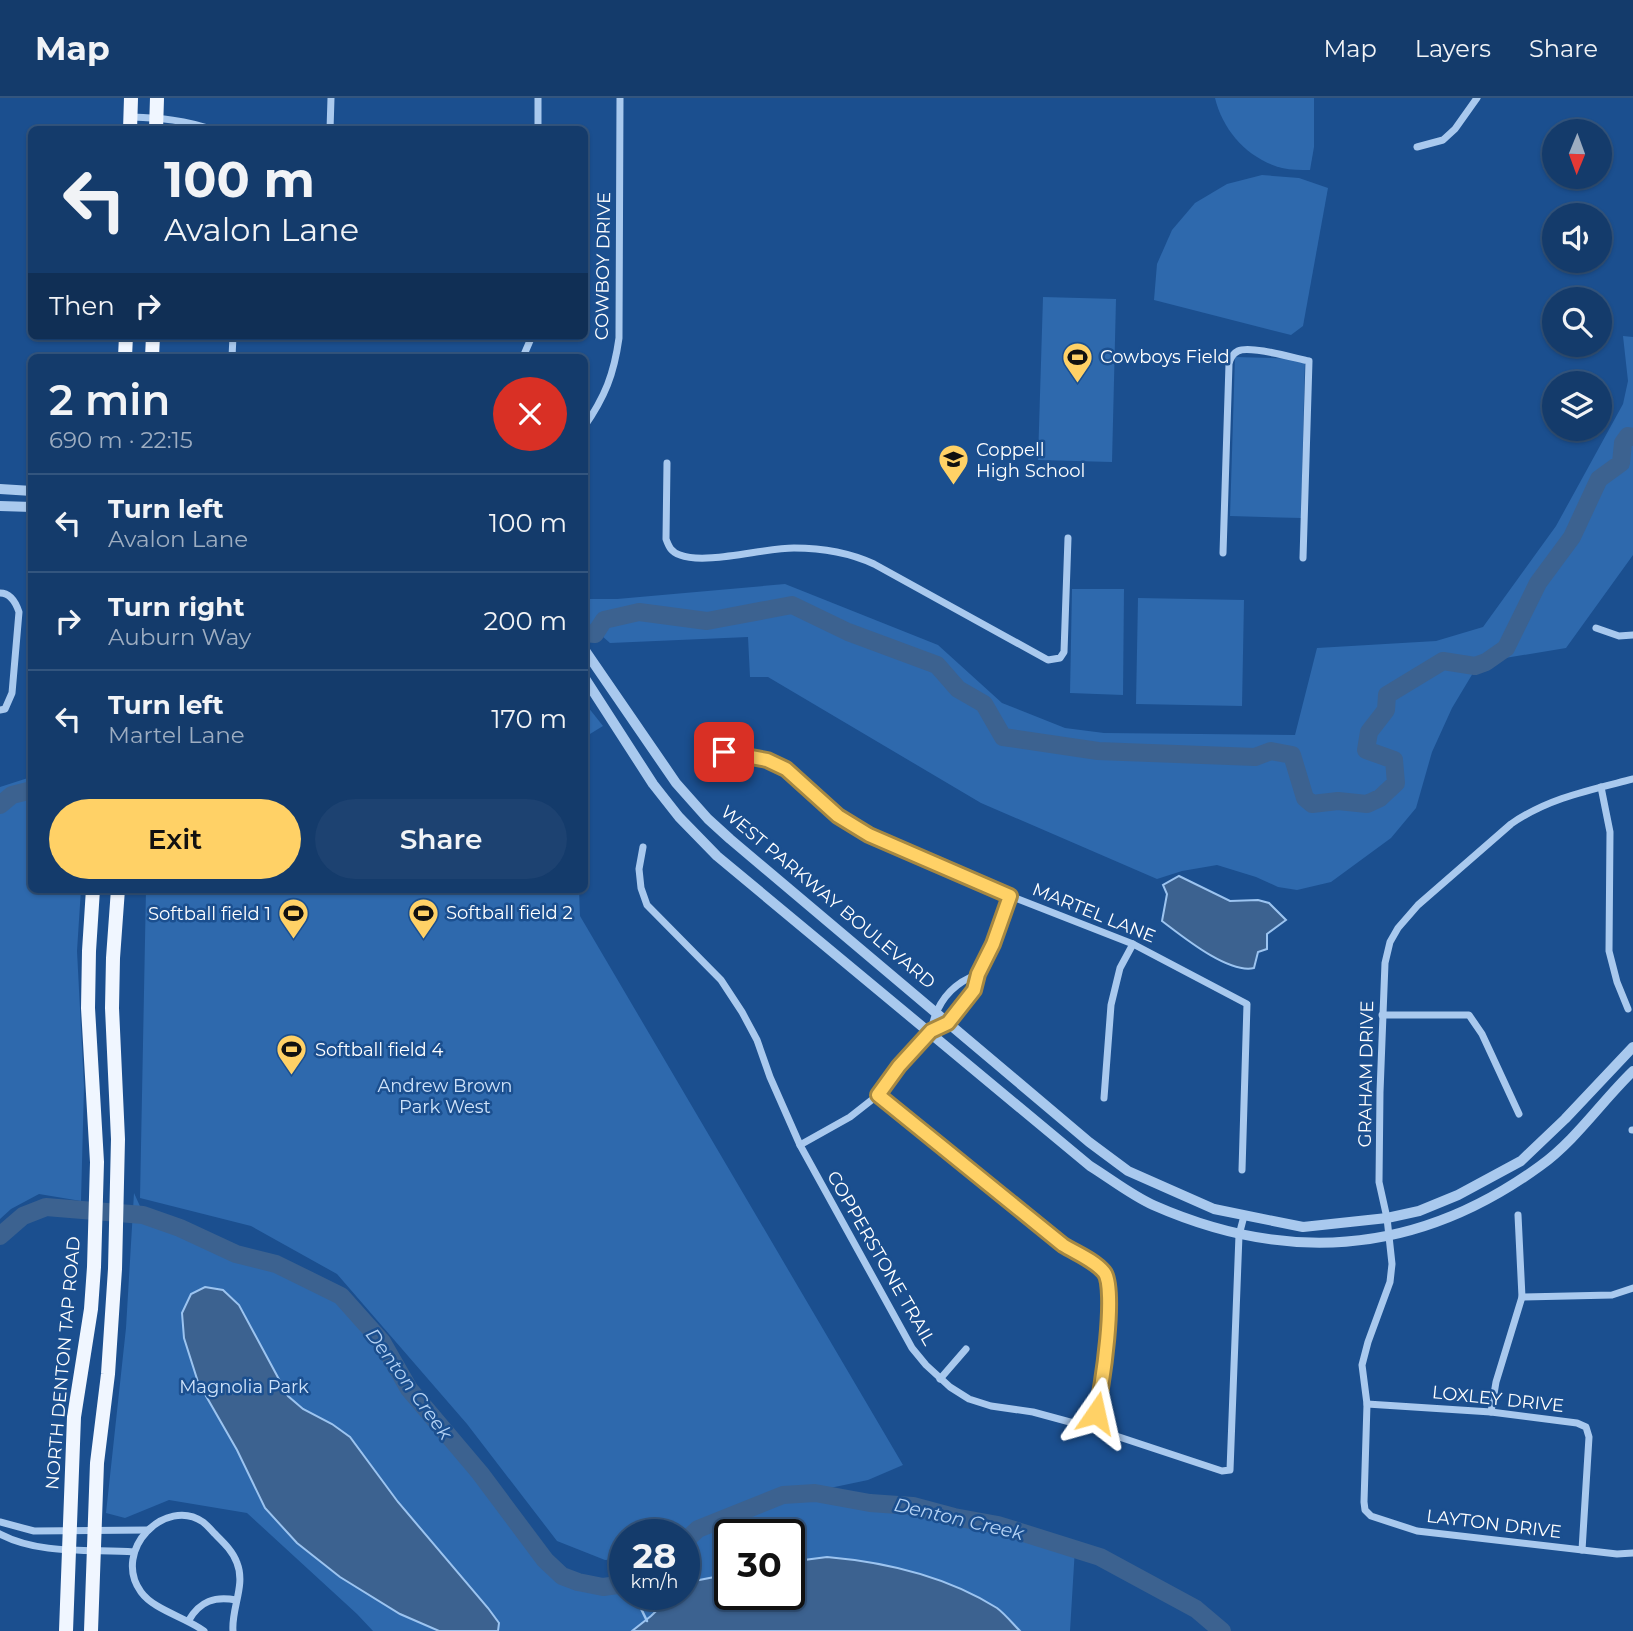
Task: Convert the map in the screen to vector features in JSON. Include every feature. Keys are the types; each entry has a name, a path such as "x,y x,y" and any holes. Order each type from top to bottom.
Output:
{"main road":[{"path":"130,123 131,98"},
{"path":"157,98 157,124"},
{"name":"NORTH DENTON TAP ROAD","path":"66,1631 74,1417 91,1309 94,1267 96,1162 88,1008 93,893"},
{"path":"91,1631 97,1463 108,1374 115,1269 118,1163 112,1008 118,893"},
{"path":"88,1008 112,1008"}],"street":[{"path":"330,126 331,98"},
{"path":"538,98 538,126"},
{"name":"COWBOY DRIVE","path":"588,421 602,400 615,366 619,338 620,98"},
{"path":"1417,147 1443,140 1455,129 1477,98"},
{"path":"130,123 194,123 202,126"},
{"path":"1223,552 1229,364 1238,351 1249,349 1309,361 1303,558"},
{"path":"667,463 666,539 669,548 678,555 699,558 793,548 853,555 1048,660 1060,658 1064,652 1068,538"},
{"path":"0,489 28,491"},
{"path":"0,506 28,507"},
{"path":"0,593 5,593 16,603 19,612 12,694 2,709"},
{"path":"1596,628 1619,636 1633,635"},
{"name":"WEST PARKWAY BOULEVARD","path":"588,654 676,783 708,819 1090,1142 1128,1171 1214,1209 1303,1227 1387,1218 1419,1211 1458,1195 1521,1161 1633,1047"},
{"name":"WEST PARKWAY BOULEVARD","path":"588,683 653,784 679,817 717,856 931,1031 1090,1166 1151,1204 1239,1235 1299,1244 1389,1236 1429,1225 1469,1209 1542,1164 1582,1127 1633,1071"},
{"name":"MARTEL LANE","path":"706,756 724,752 767,760 786,769 838,816 869,835 1010,896 1133,944 1247,1004 1242,1170"},
{"name":"GRAHAM DRIVE","path":"1364,1502 1367,1405 1363,1365 1368,1342 1390,1282 1392,1264 1380,1182 1383,976 1390,942 1418,905 1527,813 1565,795 1633,779"},
{"path":"1601,787 1610,832 1609,951 1628,1009"},
{"name":"COPPERSTONE TRAIL","path":"643,847 639,869 641,888 647,905 721,980 742,1012 757,1040 800,1145 912,1348 940,1379 969,1399 1092,1428 1222,1471 1230,1470 1239,1235 1244,1216"},
{"path":"800,1145 850,1117 878,1095 899,1066 931,1031 948,1023 974,990 1010,896"},
{"path":"1104,1097 1111,1034 1111,1005 1120,968 1133,944"},
{"path":"931,1031 934,1011 960,981 978,974"},
{"path":"1382,1015 1469,1015 1482,1034 1519,1114"},
{"path":"878,1095 1063,1245 1093,1262 1105,1273 1110,1282 1104,1373 1092,1428"},
{"path":"1491,1412 1496,1382 1522,1297 1518,1215"},
{"path":"1522,1297 1541,1295 1572,1298 1612,1295 1633,1288"},
{"path":"940,1379 966,1349"},
{"name":"LOXLEY DRIVE","path":"1367,1405 1491,1412 1577,1423 1586,1427 1589,1437 1582,1549"},
{"name":"LAYTON DRIVE","path":"1364,1502 1364,1510 1371,1516 1405,1528 1618,1554 1633,1553"},
{"path":"204,1631 189,1620 151,1603 134,1577 132,1562 136,1546 156,1523 170,1517 201,1521 222,1541 238,1564 239,1589 233,1631"},
{"path":"0,1522 34,1531 148,1530"},
{"path":"0,1534 29,1545 134,1552"},
{"path":"189,1620 203,1603 225,1598 236,1600"}],"green space":[{"path":"1215,98 1314,98 1314,147 1310,170 1282,168 1248,151 1224,122"},
{"path":"1262,175 1299,178 1328,188 1303,326 1291,335 1154,300 1157,264 1172,230 1195,203 1227,184"},
{"path":"1043,297 1116,299 1112,462 1038,460"},
{"path":"1623,336 1633,337 1633,555 1566,648 1505,658 1473,673 1452,708 1432,752 1416,808 1391,838 1331,882 1297,890 1278,887 1217,865 1182,871 1157,879 981,803 768,677 750,677 748,637 610,643 588,624 588,599 617,599 785,584 938,645 1002,703 1065,728 1104,733 1295,735 1317,648 1436,641 1483,627 1556,526 1603,441 1612,441 1612,424 1623,404 1628,381"},
{"path":"1235,357 1305,359 1301,518 1230,516"},
{"path":"1072,589 1124,589 1123,695 1070,693"},
{"path":"1138,598 1244,600 1242,706 1136,704"},
{"path":"588,707 603,726 588,735"},
{"path":"28,778 28,893 81,893 77,951 84,1086 81,1201 39,1194 11,1209 0,1219 0,787"},
{"name":"Andrew Brown Park West","path":"146,893 579,893 580,916 903,1465 868,1480 806,1493 870,1503 913,1506 998,1525 1075,1548 1070,1631 373,1631 247,1513 169,1500 125,1518 106,1513 126,1328 134,1193 144,1215 236,1254 276,1264 341,1296 382,1342 409,1389 480,1473 545,1560 562,1576 578,1582 609,1586 609,1610 700,1610 700,1519 609,1519 609,1560 557,1541 467,1424 337,1274 251,1226 140,1198"}],"shaded area":[{"path":"1179,876 1230,901 1258,900 1269,903 1286,920 1267,934 1267,949 1258,952 1254,968 1243,968 1219,960 1162,921 1167,894 1163,885"},
{"path":"205,1287 223,1290 239,1305 288,1396 303,1409 350,1437 398,1502 488,1608 499,1623 498,1631 439,1631 400,1614 340,1577 297,1543 265,1508 237,1450 198,1382 184,1338 182,1313 191,1294"},
{"path":"827,1557 915,1572 957,1587 997,1608 1020,1631 632,1631 657,1610 700,1610 700,1580 714,1577 714,1610 805,1610 805,1560"}],"waterway":[{"path":"588,633 595,634 604,620 639,612 707,621 792,605 848,632 937,665 958,689 984,704 1003,737 1098,751 1255,757 1271,751 1292,755 1305,798 1312,804 1338,801 1367,804 1380,798 1396,783 1394,760 1366,750 1369,732 1386,710 1387,695 1443,661 1475,666 1506,648 1538,583 1572,537 1599,479 1621,463 1623,443 1628,436 1633,437"},
{"path":"0,805 12,795 28,791"},
{"name":"Denton Creek","path":"0,1236 23,1216 46,1207 143,1215 180,1228 236,1254 276,1264 341,1296 382,1342 409,1389 480,1473 545,1560 562,1576 578,1582 609,1586"},
{"name":"Denton Creek","path":"700,1528 783,1495 815,1493 870,1503 913,1506 998,1525 1100,1557 1196,1609 1222,1631"},
{"path":"642,1610 647,1621"}],"place":[{"name":"Cowboys Field","path":"1077,384"},
{"name":"Coppell High School","path":"953,487"},
{"name":"Softball field 2","path":"423,940"},
{"name":"Softball field 1","path":"294,941"},
{"name":"Softball field 4","path":"292,1077"}],"route":[{"path":"724,752 767,760 786,769 838,816 853,826 1010,896 974,990 948,1023 931,1031 899,1066 878,1095 1063,1245 1093,1262 1105,1273 1110,1282 1104,1373 1096,1413"}],"park label":[{"name":"Magnolia Park","path":"244,1387"}]}
